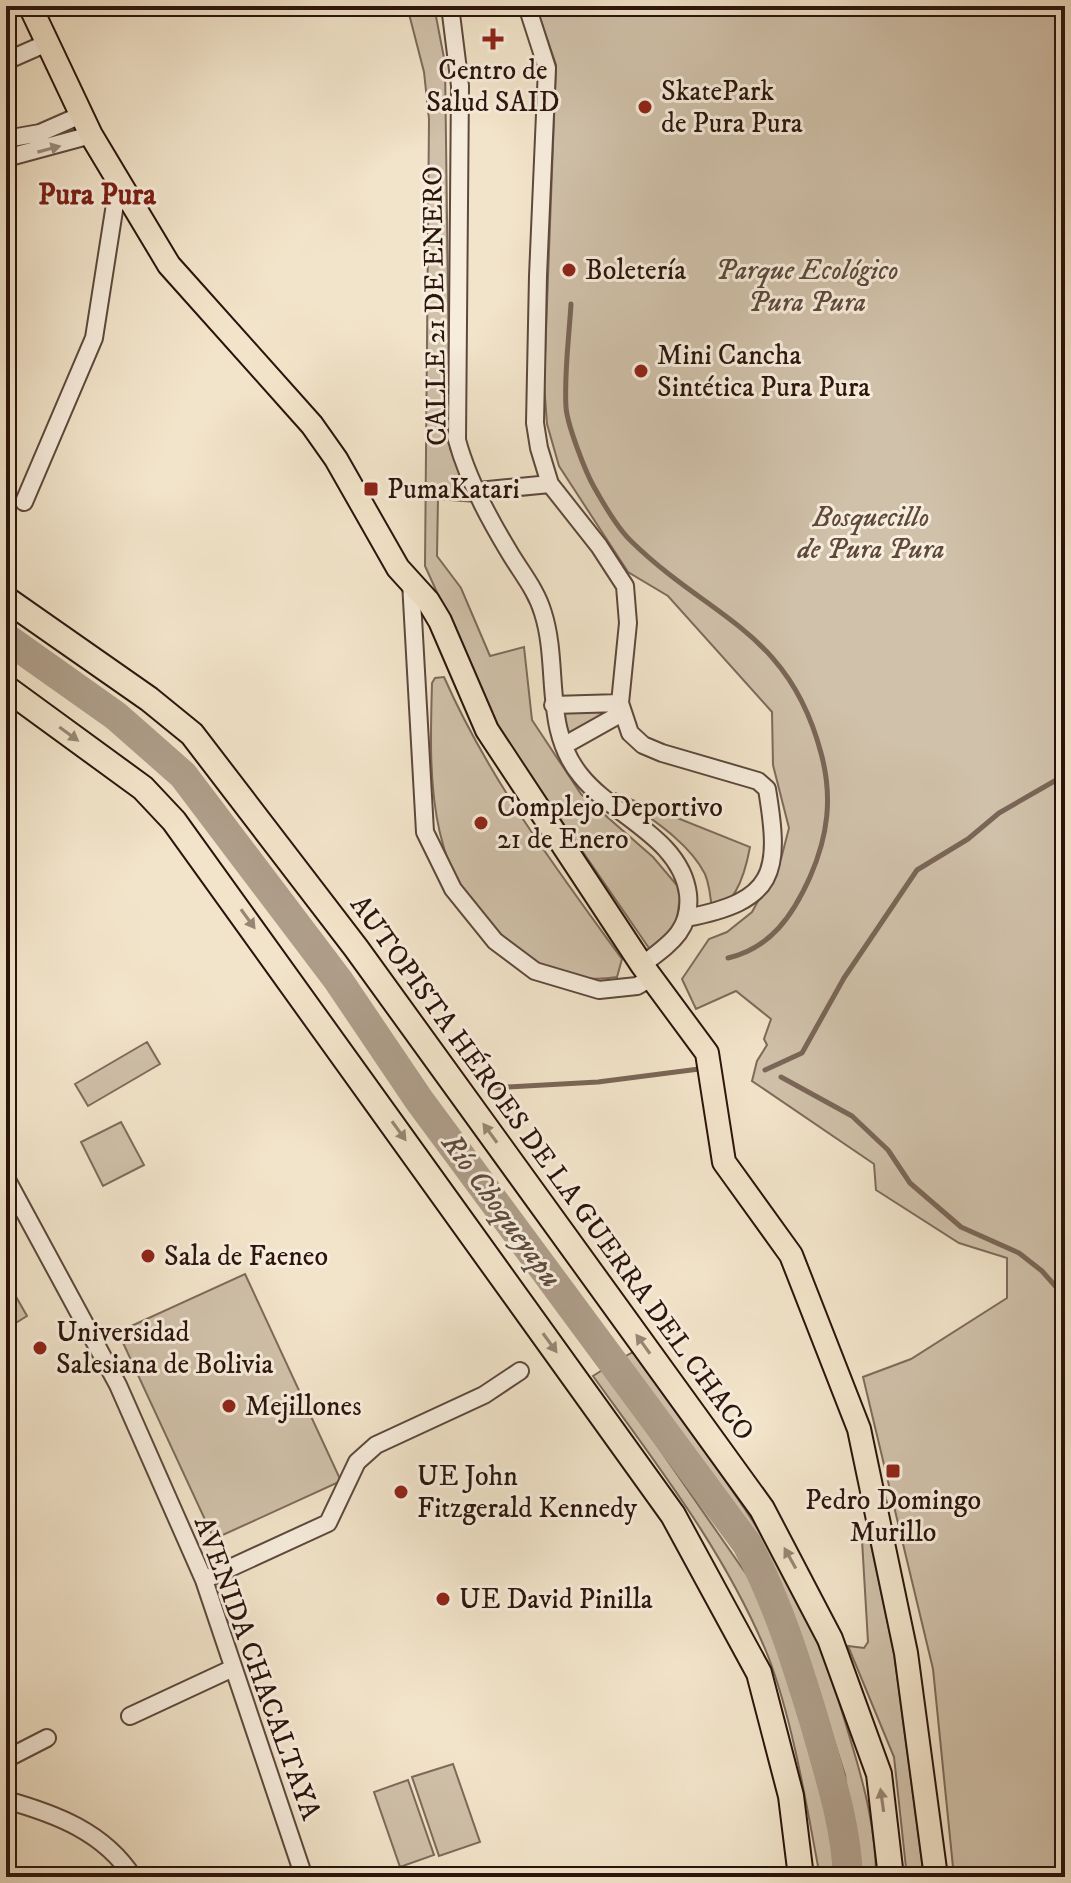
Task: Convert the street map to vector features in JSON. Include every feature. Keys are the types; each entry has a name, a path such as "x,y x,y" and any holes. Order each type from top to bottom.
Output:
{"highway":[{"name":"AUTOPISTA HÉROES DE LA GUERRA DEL CHACO","path":"6,599 149,699 192,734 356,948 762,1509 830,1639 879,1774 891,1877"},
{"path":"6,688 143,788 174,821 673,1515 759,1673 791,1796 801,1877"}],"main road":[{"path":"30,6 86,125 127,198 188,290 312,425 398,568 440,621 487,730 647,972 707,1053 724,1162 791,1255 852,1404 906,1653 936,1877"}],"street":[{"name":"CALLE 21 DE ENERO","path":"450,6 460,86 457,440 478,491 506,547 537,595 545,616 553,705 577,772 597,795 674,858 688,892 686,918"},
{"path":"411,582 425,832 453,889 495,941 535,971 599,990 628,988 679,936 686,918 726,910 742,902 766,876 776,842 767,789 758,781 643,745 630,733 621,708 628,623 625,586 599,546 550,484 535,423 547,68 527,6"},
{"path":"6,61 47,43"},
{"path":"6,139 86,125"},
{"path":"6,158 62,146 86,125"},
{"path":"24,502 94,338 115,204 127,198"},
{"path":"478,491 550,484"},
{"path":"553,705 621,708"},
{"path":"565,745 621,708"},
{"name":"AVENIDA CHACALTAYA","path":"6,1178 118,1385 204,1580 231,1669 304,1877"},
{"path":"204,1580 328,1523 357,1462 376,1445 484,1395 520,1371"},
{"path":"130,1716 231,1669"},
{"path":"6,1759 47,1738"},
{"path":"6,1800 89,1830 119,1856 133,1877"}],"green space":[{"path":"407,6 434,6 445,63 450,449 477,502 438,499 437,556 461,588 490,656 524,647 532,720 581,794 653,857 681,890 676,925 651,951 501,733 425,566 429,119 424,72"},
{"name":"Bosquecillo de Pura Pura","path":"536,6 1065,6 1065,1877 954,1877 933,1669 863,1377 911,1359 1007,1298 1007,1258 959,1243 876,1190 874,1164 752,1081 757,1061 767,1045 764,1039 771,1019 736,991 696,1009 682,979 709,939 727,932 752,912 781,859 789,828 773,765 772,712 668,596 628,572 559,466 547,424 544,383 556,65"},
{"name":"Complejo Deportivo 21 de Enero","path":"444,677 503,788 622,959 617,977 591,979 566,975 543,966 520,952 489,926 466,897 450,866 434,796 432,683 435,678"},
{"path":"611,710 568,735 561,711"},
{"path":"615,793 750,847 743,875 728,902 712,912 705,874 688,850"},
{"path":"147,1042 160,1064 88,1106 75,1084"},
{"path":"121,1122 144,1165 103,1186 81,1142"},
{"name":"Mejillones","path":"245,1274 341,1481 214,1539 118,1332"},
{"path":"6,1279 27,1316 6,1329"},
{"path":"633,1352 757,1528 799,1602 827,1667 857,1761 872,1827 876,1877 857,1877 845,1775 804,1647 773,1572 617,1361"},
{"path":"604,1369 749,1578 783,1654 822,1790 832,1841 834,1877 820,1877 785,1708 768,1656 751,1618 689,1511 593,1376"},
{"path":"870,1539 894,1653 924,1877 907,1877 894,1757 848,1646 864,1648 868,1642 862,1540"},
{"path":"453,1764 480,1842 439,1856 412,1777"},
{"path":"408,1780 434,1855 400,1867 374,1792"}],"waterway":[{"path":"571,304 566,407 577,447 594,487 632,542 768,653 789,679 807,712 825,769 828,801 825,831 810,877 779,928 757,946 728,958"},
{"name":"Río Choqueyapu","path":"6,638 116,716 183,775 338,980 419,1100 747,1544 777,1611 816,1727 841,1820 848,1877"},
{"path":"765,1070 802,1053 844,978 917,870 968,839 999,813 1065,775"},
{"path":"489,1088 598,1082 699,1069"},
{"path":"781,1077 852,1116 888,1150 910,1183 961,1227 1019,1253 1042,1271 1065,1297"}],"place":[{"name":"Centro de Salud SAID","path":"493,39"},
{"name":"SkatePark de Pura Pura","path":"645,107"},
{"name":"Boletería","path":"569,270"},
{"name":"Mini Cancha Sintética Pura Pura","path":"641,371"},
{"name":"PumaKatari","path":"371,489"},
{"name":"Complejo Deportivo 21 de Enero","path":"481,823"},
{"name":"Sala de Faeneo","path":"148,1256"},
{"name":"Universidad Salesiana de Bolivia","path":"40,1348"},
{"name":"Mejillones","path":"229,1406"},
{"name":"Pedro Domingo Murillo","path":"893,1471"},
{"name":"UE John Fitzgerald Kennedy","path":"401,1492"},
{"name":"UE David Pinilla","path":"443,1599"}],"district":[{"name":"Pura Pura","path":"97,195"}],"park label":[{"name":"Parque Ecológico Pura Pura","path":"807,286"}]}
